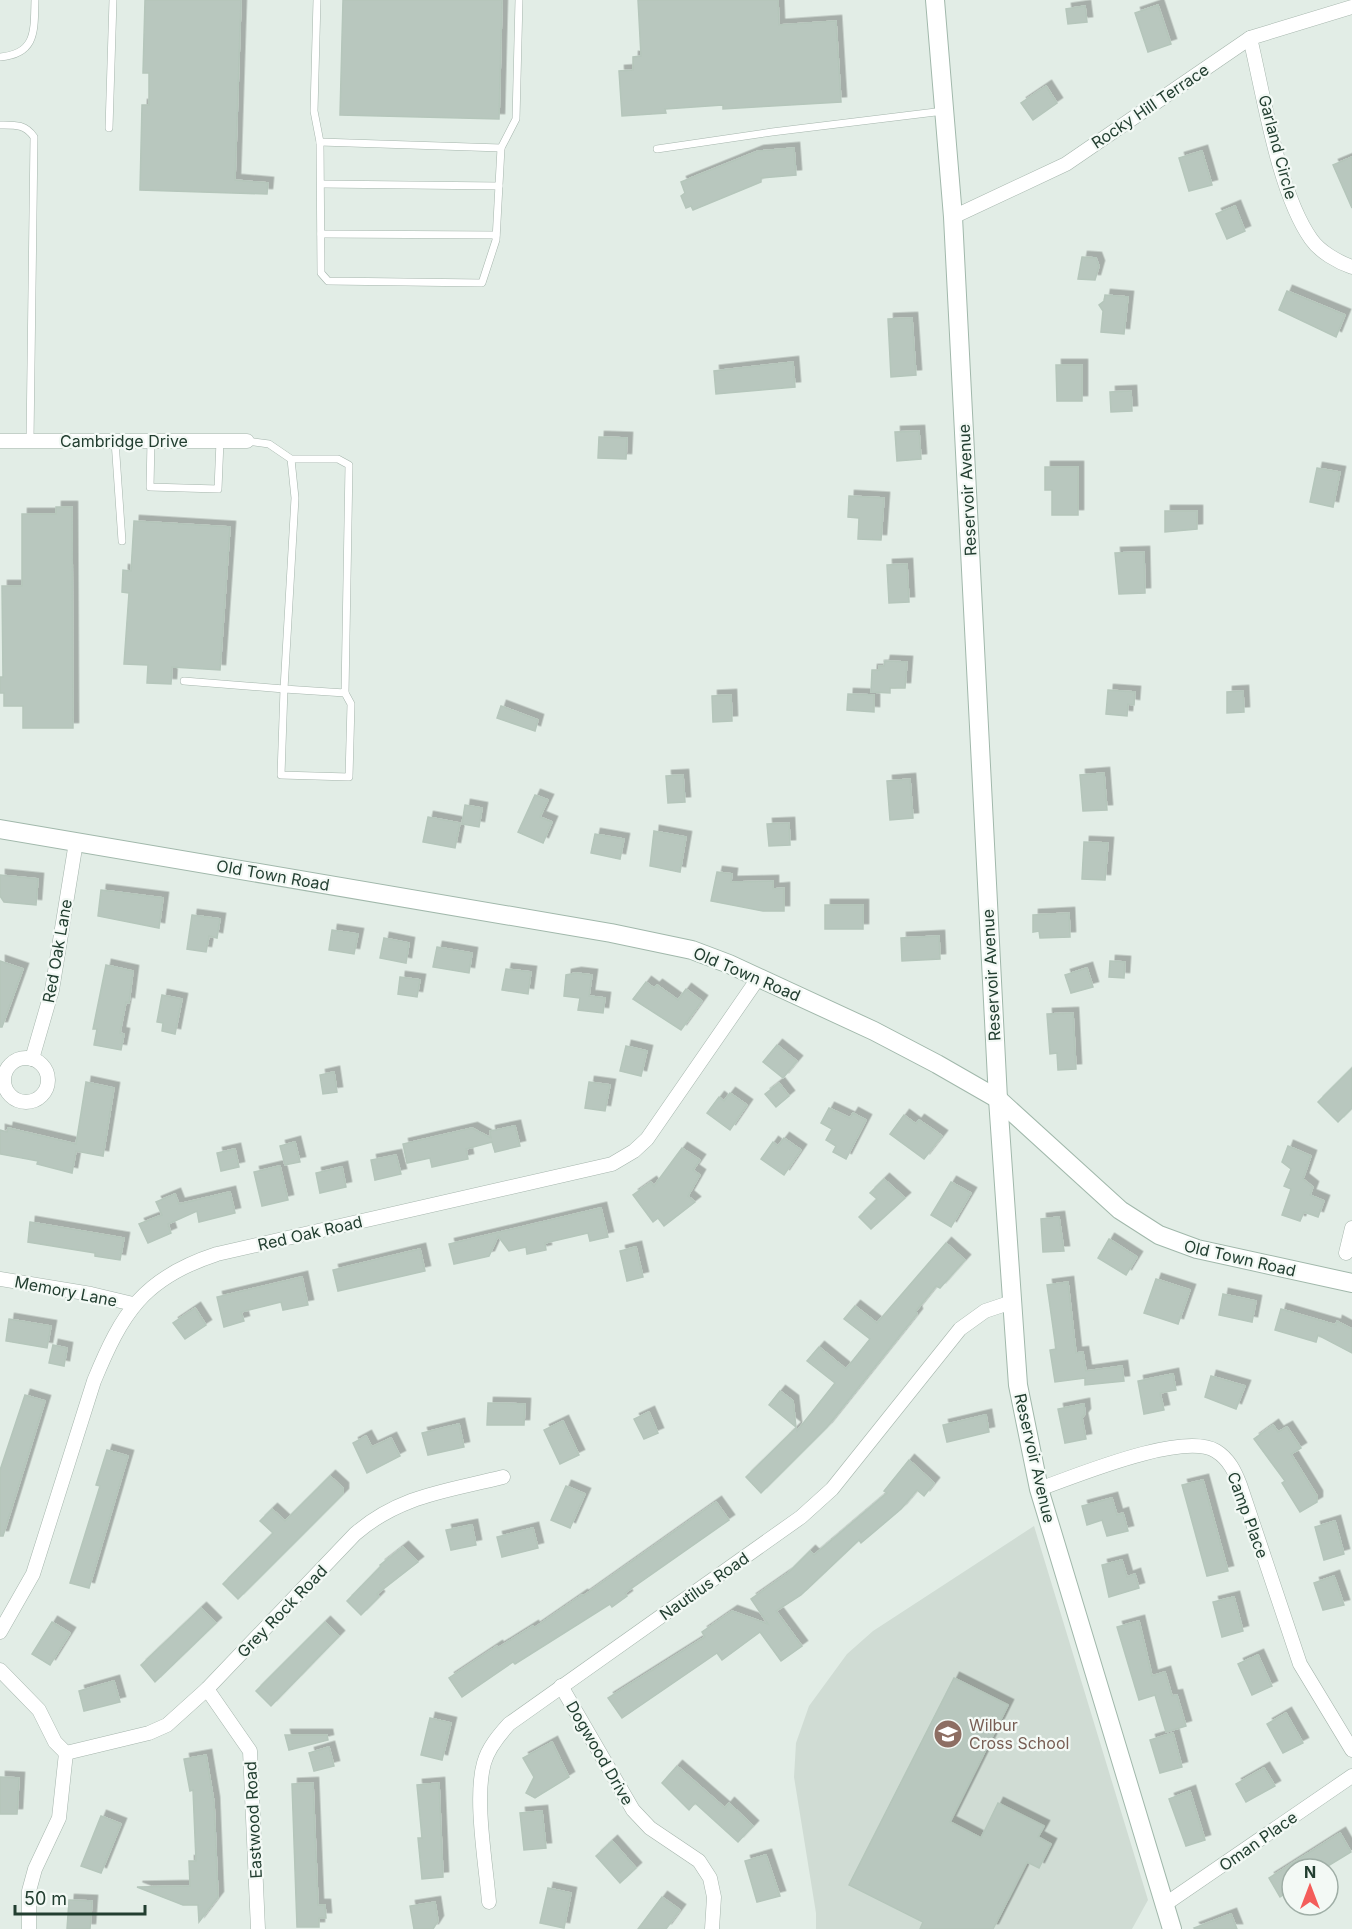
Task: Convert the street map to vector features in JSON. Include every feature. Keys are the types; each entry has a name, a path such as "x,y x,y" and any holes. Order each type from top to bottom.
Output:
{"main road":[{"name":"Reservoir Avenue","path":"935,0 953,217 998,1099 1018,1385 1039,1489 1172,1929"},
{"name":"Old Town Road","path":"0,829 611,933 692,950 759,977 874,1031 998,1099 1120,1210 1159,1235 1197,1249 1352,1283"}],"street":[{"name":"Rocky Hill Terrace","path":"953,217 1066,164 1250,38 1352,7"},
{"name":"Garland Circle","path":"1250,38 1288,195 1312,241 1339,263 1352,267"},
{"name":"Cambridge Drive","path":"0,441 247,441"},
{"name":"Red Oak Lane","path":"32,1059 52,990 76,842"},
{"name":"Red Oak Road","path":"0,1632 33,1574 94,1381 105,1353 133,1304 169,1275 191,1262 217,1254 612,1164 634,1151 646,1139 759,977"},
{"path":"1346,1253 1352,1228"},
{"name":"Memory Lane","path":"0,1279 91,1294 133,1304"},
{"name":"Nautilus Road","path":"489,1902 481,1795 484,1763 497,1736 509,1724 561,1686 809,1511 832,1489 960,1329 985,1311 1012,1302"},
{"name":"Camp Place","path":"1039,1489 1164,1448 1195,1445 1217,1452 1233,1469 1300,1664 1352,1750"},
{"name":"Grey Rock Road","path":"66,1753 159,1730 207,1689 372,1519 397,1504 503,1477"},
{"path":"0,1670 39,1710 55,1742 66,1753 59,1818 35,1869 29,1891 29,1929"},
{"name":"Dogwood Drive","path":"561,1686 633,1810 650,1828 699,1862 710,1878 714,1896 711,1929"},
{"name":"Eastwood Road","path":"207,1689 250,1751 258,1929"},
{"name":"Oman Place","path":"1164,1905 1352,1776"}],"lane":[{"path":"0,57 15,56 26,47 34,33 35,0"},
{"path":"109,128 113,0"},
{"path":"317,0 314,111 320,142 321,273 328,281 482,283 496,235 501,148 516,119 519,0"},
{"path":"657,149 944,111"},
{"path":"0,125 17,125 28,129 34,138 30,441"},
{"path":"320,142 501,148"},
{"path":"321,184 499,186"},
{"path":"321,234 496,235"},
{"path":"115,441 122,541"},
{"path":"151,441 150,488 218,489 220,441"},
{"path":"247,441 269,444 291,459 338,459 349,465 345,693 351,704 349,777 281,775 295,498 291,459"},
{"path":"184,681 345,693"}],"shaded area":[{"name":"Wilbur Cross School","path":"1034,1526 1148,1900 1132,1929 816,1929 816,1913 794,1777 796,1743 809,1706 847,1654 873,1631"}],"building":[{"path":"145,0 241,0 235,180 268,183 267,194 140,190 142,105 149,105 149,73 143,73"},
{"path":"343,0 502,0 499,119 340,115"},
{"path":"638,0 778,0 779,25 836,21 841,102 723,109 723,105 665,109 666,113 622,116 619,71 633,70 633,57 641,56"},
{"path":"1158,5 1171,44 1148,52 1135,13"},
{"path":"1085,6 1087,22 1068,24 1066,9"},
{"path":"1046,86 1057,103 1033,120 1021,103"},
{"path":"794,148 796,175 761,178 761,182 693,210 691,206 686,208 681,196 685,193 681,182 758,151"},
{"path":"1202,151 1212,185 1189,191 1179,158"},
{"path":"1352,157 1352,208 1333,165"},
{"path":"1235,206 1245,231 1227,239 1216,214"},
{"path":"1082,257 1096,258 1099,266 1095,280 1078,279"},
{"path":"1287,291 1345,315 1336,337 1279,310"},
{"path":"1105,295 1128,297 1124,334 1101,332 1103,311 1099,305 1104,301"},
{"path":"912,318 916,375 891,377 888,319"},
{"path":"793,362 795,387 716,394 714,371"},
{"path":"1056,365 1082,365 1082,401 1057,401"},
{"path":"1131,391 1132,411 1111,412 1110,392"},
{"path":"919,431 921,459 897,461 895,432"},
{"path":"599,437 627,438 626,459 598,458"},
{"path":"1045,467 1078,467 1078,515 1052,515 1052,490 1045,490"},
{"path":"1317,468 1340,472 1333,507 1310,502"},
{"path":"849,496 884,498 881,540 858,539 859,518 848,517"},
{"path":"56,507 72,507 73,728 23,728 23,706 4,706 4,693 0,693 0,677 3,677 2,586 22,586 22,514 56,514"},
{"path":"1165,511 1197,511 1197,529 1165,532"},
{"path":"134,521 230,527 220,670 172,667 171,684 147,683 148,665 124,664 129,593 122,592 123,570 131,571"},
{"path":"1144,552 1145,593 1119,594 1115,553"},
{"path":"907,564 909,602 889,603 887,565"},
{"path":"885,661 907,662 905,688 890,688 890,693 871,692 872,670 879,670 879,666 884,666"},
{"path":"1108,690 1135,692 1134,705 1128,704 1127,716 1106,714"},
{"path":"1243,691 1244,712 1227,713 1227,692"},
{"path":"848,694 874,695 874,712 847,710"},
{"path":"731,695 732,721 713,722 712,696"},
{"path":"501,706 538,720 535,731 497,718"},
{"path":"1104,773 1107,810 1083,811 1080,775"},
{"path":"683,775 685,802 668,803 666,776"},
{"path":"910,779 913,818 890,820 887,781"},
{"path":"535,795 548,800 540,817 552,822 543,843 518,832"},
{"path":"465,805 482,808 479,827 462,824"},
{"path":"428,817 460,823 455,848 423,842"},
{"path":"789,823 790,845 769,846 767,824"},
{"path":"654,831 686,837 680,872 650,866"},
{"path":"595,834 624,839 620,859 591,853"},
{"path":"1084,842 1108,843 1105,880 1082,879"},
{"path":"717,872 732,874 731,882 773,881 773,889 784,888 784,911 763,911 711,901"},
{"path":"0,875 38,879 36,905 4,902 0,896"},
{"path":"101,890 163,898 159,928 98,916"},
{"path":"825,905 863,905 863,929 825,929"},
{"path":"1069,913 1070,937 1040,938 1039,931 1033,932 1033,915"},
{"path":"192,915 220,919 217,938 209,936 206,952 187,949"},
{"path":"332,930 358,934 354,954 329,950"},
{"path":"939,936 940,959 902,961 901,938"},
{"path":"384,938 409,943 406,963 380,958"},
{"path":"437,947 472,953 469,973 433,967"},
{"path":"0,961 23,969 2,1027 0,1027"},
{"path":"1110,961 1125,962 1124,978 1109,977"},
{"path":"106,965 133,971 129,1003 126,1002 120,1033 124,1034 121,1050 94,1045 97,1029 93,1029"},
{"path":"1087,968 1093,987 1071,993 1065,975"},
{"path":"506,969 531,972 528,994 502,990"},
{"path":"576,973 592,975 589,996 605,998 603,1013 578,1010 580,998 564,996 566,975"},
{"path":"400,977 420,980 417,997 398,994"},
{"path":"646,982 654,988 657,985 678,1000 686,989 702,1001 681,1030 633,999"},
{"path":"162,995 182,999 175,1034 162,1031 163,1023 157,1022"},
{"path":"1073,1013 1076,1069 1058,1070 1057,1053 1050,1054 1047,1014"},
{"path":"777,1045 797,1061 783,1078 763,1062"},
{"path":"626,1046 647,1051 641,1076 620,1071"},
{"path":"1352,1068 1352,1108 1338,1122 1318,1102"},
{"path":"334,1072 337,1092 323,1094 320,1075"},
{"path":"86,1082 114,1088 103,1156 76,1151 72,1173 37,1164 38,1161 0,1154 0,1130 7,1132 8,1128 76,1144"},
{"path":"589,1082 610,1085 605,1111 585,1108"},
{"path":"779,1083 789,1096 776,1107 765,1094"},
{"path":"730,1093 747,1105 730,1130 707,1113 719,1097 724,1101"},
{"path":"829,1108 850,1118 853,1113 866,1120 846,1159 833,1152 836,1146 826,1140 832,1129 821,1123"},
{"path":"904,1115 916,1124 919,1120 942,1136 924,1159 890,1134"},
{"path":"515,1126 520,1146 495,1152 492,1142 466,1149 468,1159 432,1167 430,1158 407,1163 403,1144 472,1128 491,1138 490,1131"},
{"path":"784,1138 801,1150 784,1175 761,1159 773,1142 778,1146"},
{"path":"295,1142 300,1162 285,1165 280,1146"},
{"path":"1288,1146 1311,1156 1303,1179 1313,1187 1310,1195 1324,1201 1318,1217 1304,1212 1300,1221 1282,1215 1291,1189 1284,1186 1291,1169 1282,1162"},
{"path":"682,1148 700,1160 693,1170 700,1175 688,1196 695,1202 664,1226 658,1218 653,1222 633,1195 651,1182 654,1186"},
{"path":"235,1149 239,1167 221,1171 217,1153"},
{"path":"396,1155 401,1174 375,1180 371,1160"},
{"path":"280,1166 288,1200 262,1206 254,1172"},
{"path":"342,1167 346,1187 320,1193 316,1173"},
{"path":"884,1179 905,1198 871,1229 859,1217 877,1199 870,1193"},
{"path":"951,1182 971,1193 951,1227 931,1215"},
{"path":"230,1192 235,1213 199,1222 197,1211 168,1224 171,1233 148,1243 139,1224 162,1215 156,1202 175,1194 179,1204"},
{"path":"601,1208 608,1237 590,1241 588,1233 545,1243 546,1250 527,1254 526,1247 509,1251 498,1236 489,1256 454,1264 449,1244"},
{"path":"1059,1217 1064,1251 1043,1252 1041,1219"},
{"path":"30,1222 124,1238 120,1260 95,1256 95,1253 28,1242"},
{"path":"1109,1239 1137,1257 1126,1275 1098,1258"},
{"path":"946,1243 965,1260 940,1288 936,1286 916,1311 917,1314 827,1427 761,1493 746,1477 796,1428 797,1431 835,1383 807,1361 819,1347 846,1369 870,1339 844,1319 855,1306 877,1323"},
{"path":"636,1247 643,1277 627,1281 620,1251"},
{"path":"420,1249 425,1271 338,1291 333,1270"},
{"path":"302,1277 308,1305 283,1310 281,1302 241,1312 244,1321 224,1327 217,1297"},
{"path":"1156,1279 1190,1290 1178,1324 1144,1313"},
{"path":"1068,1282 1076,1353 1083,1352 1086,1371 1122,1366 1124,1381 1085,1385 1085,1378 1055,1382 1050,1350 1056,1349 1047,1285"},
{"path":"1223,1294 1256,1301 1252,1322 1219,1315"},
{"path":"195,1308 206,1325 185,1339 173,1323"},
{"path":"1281,1309 1336,1325 1337,1321 1352,1329 1352,1353 1318,1335 1316,1342 1275,1330"},
{"path":"9,1319 51,1326 47,1348 6,1341"},
{"path":"53,1345 67,1348 64,1366 49,1363"},
{"path":"1173,1374 1176,1390 1160,1393 1164,1410 1144,1414 1138,1381"},
{"path":"1211,1376 1245,1386 1236,1409 1205,1397"},
{"path":"780,1391 793,1401 796,1427 769,1405"},
{"path":"25,1395 45,1401 3,1536 0,1536 0,1470"},
{"path":"488,1403 525,1404 524,1425 487,1425"},
{"path":"1084,1404 1085,1414 1082,1418 1086,1439 1065,1443 1058,1409"},
{"path":"649,1412 658,1433 644,1439 634,1419"},
{"path":"986,1415 989,1432 947,1442 943,1425"},
{"path":"563,1421 579,1455 560,1464 544,1430"},
{"path":"459,1424 464,1447 428,1455 422,1433"},
{"path":"1273,1425 1278,1432 1287,1427 1301,1448 1291,1454 1317,1496 1317,1502 1300,1512 1282,1483 1285,1481 1254,1439"},
{"path":"366,1436 372,1447 391,1438 400,1456 367,1473 353,1443"},
{"path":"107,1450 128,1456 89,1588 70,1583 100,1486 96,1485"},
{"path":"909,1460 934,1483 924,1496 917,1490 901,1509 861,1543 859,1540 801,1595 776,1611 802,1646 781,1661 760,1632 722,1660 717,1653 622,1718 608,1698 705,1637 702,1632 732,1611 768,1624 751,1599 788,1573 810,1551 814,1555 887,1493 884,1491"},
{"path":"330,1476 343,1488 343,1494 238,1599 223,1584 273,1533 260,1521 272,1509 285,1521"},
{"path":"1203,1480 1228,1571 1207,1576 1182,1485"},
{"path":"566,1486 585,1494 570,1528 551,1520"},
{"path":"1112,1498 1117,1515 1123,1513 1128,1531 1107,1536 1102,1520 1087,1525 1082,1506"},
{"path":"716,1502 729,1520 625,1593 627,1596 612,1607 610,1604 515,1664 513,1662 462,1697 449,1678 497,1646 498,1648 533,1626 534,1628 583,1596"},
{"path":"1335,1521 1344,1554 1324,1560 1315,1527"},
{"path":"472,1525 476,1545 451,1550 446,1530"},
{"path":"533,1528 538,1548 502,1557 497,1537"},
{"path":"403,1547 418,1562 377,1594 379,1597 361,1615 347,1601 380,1565"},
{"path":"1122,1560 1127,1577 1135,1574 1139,1588 1109,1597 1102,1565"},
{"path":"1334,1576 1344,1605 1323,1610 1314,1583"},
{"path":"1234,1597 1243,1631 1222,1637 1213,1602"},
{"path":"201,1608 216,1623 155,1682 141,1665"},
{"path":"1139,1621 1152,1676 1165,1672 1172,1696 1177,1695 1186,1726 1166,1732 1155,1695 1139,1700 1117,1627"},
{"path":"52,1622 70,1633 50,1665 32,1654"},
{"path":"325,1622 339,1636 271,1706 256,1691"},
{"path":"1258,1655 1272,1686 1252,1695 1238,1664"},
{"path":"954,1678 1008,1705 950,1822 981,1838 998,1803 1044,1826 1038,1837 1051,1844 1039,1868 1027,1862 993,1929 920,1929 923,1922 849,1885"},
{"path":"114,1681 120,1702 84,1711 79,1691"},
{"path":"1286,1713 1303,1743 1283,1753 1267,1724"},
{"path":"430,1718 451,1723 442,1760 421,1755"},
{"path":"1173,1733 1182,1767 1160,1773 1150,1740"},
{"path":"285,1735 327,1735 328,1740 289,1750"},
{"path":"552,1742 569,1777 535,1798 526,1793 534,1777 523,1758"},
{"path":"329,1747 334,1766 314,1771 309,1753"},
{"path":"206,1755 214,1802 218,1897 199,1922 198,1905 183,1905 137,1887 190,1886 189,1861 196,1861 193,1790 190,1791 184,1759"},
{"path":"677,1766 725,1808 729,1803 753,1826 738,1842 695,1803 689,1810 662,1783"},
{"path":"1264,1768 1275,1786 1246,1802 1236,1784"},
{"path":"0,1777 19,1778 17,1814 0,1814"},
{"path":"313,1783 318,1905 325,1905 326,1918 319,1918 319,1927 297,1927 292,1784"},
{"path":"439,1783 443,1877 422,1879 418,1838 422,1838 417,1785"},
{"path":"1190,1791 1205,1840 1186,1846 1169,1799"},
{"path":"542,1811 546,1848 524,1850 520,1813"},
{"path":"101,1816 121,1824 101,1873 81,1866"},
{"path":"1340,1833 1351,1852 1340,1859 1302,1857"},
{"path":"612,1841 636,1868 620,1883 596,1856"},
{"path":"766,1855 780,1896 757,1902 745,1861"},
{"path":"1280,1871 1280,1897 1269,1878"},
{"path":"548,1888 571,1893 564,1928 540,1923"},
{"path":"662,1897 680,1910 666,1929 638,1929"},
{"path":"69,1900 92,1901 90,1929 67,1929"},
{"path":"435,1902 438,1921 433,1929 414,1929 410,1906"},
{"path":"1231,1914 1237,1929 1194,1928"}],"place":[{"name":"Wilbur Cross School","path":"948,1734"}]}
